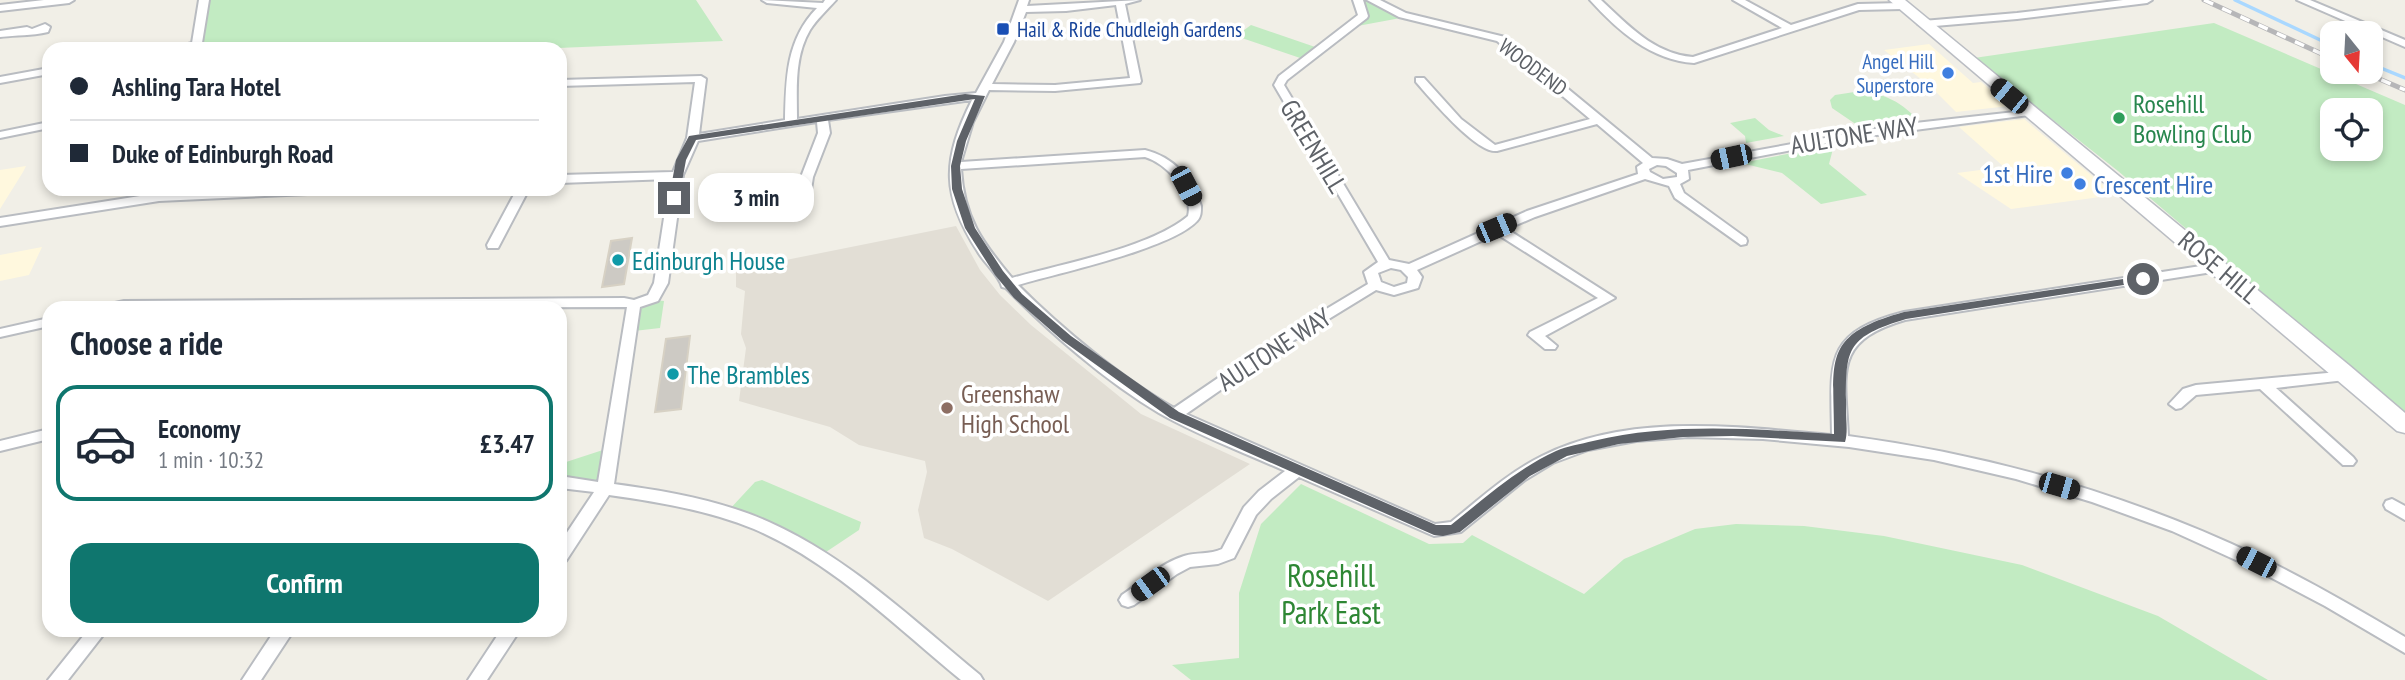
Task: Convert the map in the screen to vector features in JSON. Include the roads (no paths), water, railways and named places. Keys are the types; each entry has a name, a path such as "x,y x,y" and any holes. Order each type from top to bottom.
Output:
{"main road":[{"name":"ROSE HILL","path":"1889,3 1923,24 2220,267 2405,425"}],"street":[{"path":"0,8 69,0"},
{"path":"198,42 204,0"},
{"path":"767,0 828,3"},
{"path":"1135,0 1066,8 1023,4 965,130 955,166 957,189 970,228 1007,284 1067,338 1174,415 1434,530 1450,530 1525,472 1563,453 1619,439 1733,432 1840,439 1933,454 2032,478 2172,523 2220,544 2328,599 2405,646"},
{"path":"1358,0 1363,16"},
{"name":"WOODEND","path":"1372,0 1395,12 1501,39 1599,120 1648,168"},
{"path":"1595,0 1654,50 1683,60 1694,60 1858,7 1889,3"},
{"path":"1738,0 1790,29"},
{"path":"2053,0 2066,9"},
{"path":"1923,24 2147,0"},
{"path":"2302,0 2405,44"},
{"path":"692,138 983,91 1136,81 1120,2"},
{"path":"791,123 794,51 804,29 828,3"},
{"name":"WOODEND","path":"1363,16 1395,12"},
{"name":"GREENHILL","path":"1363,16 1283,78 1279,85 1385,264"},
{"path":"0,34 27,30 28,33 44,30 45,27"},
{"path":"0,80 42,72"},
{"path":"567,83 701,79 692,138 677,175 661,283 653,298 634,305 567,302"},
{"path":"1420,80 1457,121 1493,149 1599,120"},
{"name":"AULTONE WAY","path":"1648,168 1669,162 1680,168 1864,132 1953,119 2029,112"},
{"path":"802,209 807,177 824,132 822,118"},
{"path":"0,135 42,126"},
{"path":"955,166 1145,153 1172,164 1194,202 1194,216 1183,228 1171,234 1007,284"},
{"path":"1409,269 1496,228 1648,168 1660,182 1673,183 1683,179 1680,168"},
{"path":"567,179 677,175"},
{"path":"1673,183 1679,195 1741,241"},
{"path":"0,222 180,196"},
{"path":"493,245 519,196"},
{"path":"1496,228 1608,298 1535,335 1550,346"},
{"path":"1385,264 1398,264 1409,269 1415,277 1413,285 1408,289 1387,290 1375,285 1371,272 1385,264"},
{"path":"1840,439 1840,367 1844,349 1854,336 1874,325 1904,316 2220,267"},
{"name":"AULTONE WAY","path":"1174,415 1273,347 1375,285"},
{"path":"567,545 605,488 634,305"},
{"path":"0,333 42,324"},
{"path":"2176,404 2188,392 2196,390 2349,376"},
{"path":"2263,384 2348,461"},
{"path":"0,446 42,436"},
{"path":"1128,600 1171,569 1187,561 1218,558 1228,553 1250,511 1265,495 1297,470"},
{"path":"567,483 698,504 762,526 835,569 974,680"},
{"path":"57,680 92,637"},
{"path":"251,680 280,637"},
{"path":"477,680 506,637"}],"waterway":[{"path":"2235,0 2320,40"},
{"path":"2384,69 2405,78"}],"railway":[{"path":"2204,0 2320,53"},
{"path":"2384,81 2405,90"}],"place":[{"name":"Hail & Ride Chudleigh Gardens","path":"1003,29"},
{"name":"Angel Hill Superstore","path":"1948,73"},
{"name":"Rosehill Bowling Club","path":"2119,118"},
{"name":"1st Hire","path":"2067,173"},
{"name":"Crescent Hire","path":"2080,184"},
{"name":"Edinburgh House","path":"618,260"},
{"name":"The Brambles","path":"673,374"},
{"name":"Greenshaw High School","path":"947,408"}],"park label":[{"name":"Rosehill Park East","path":"1331,594"}]}
